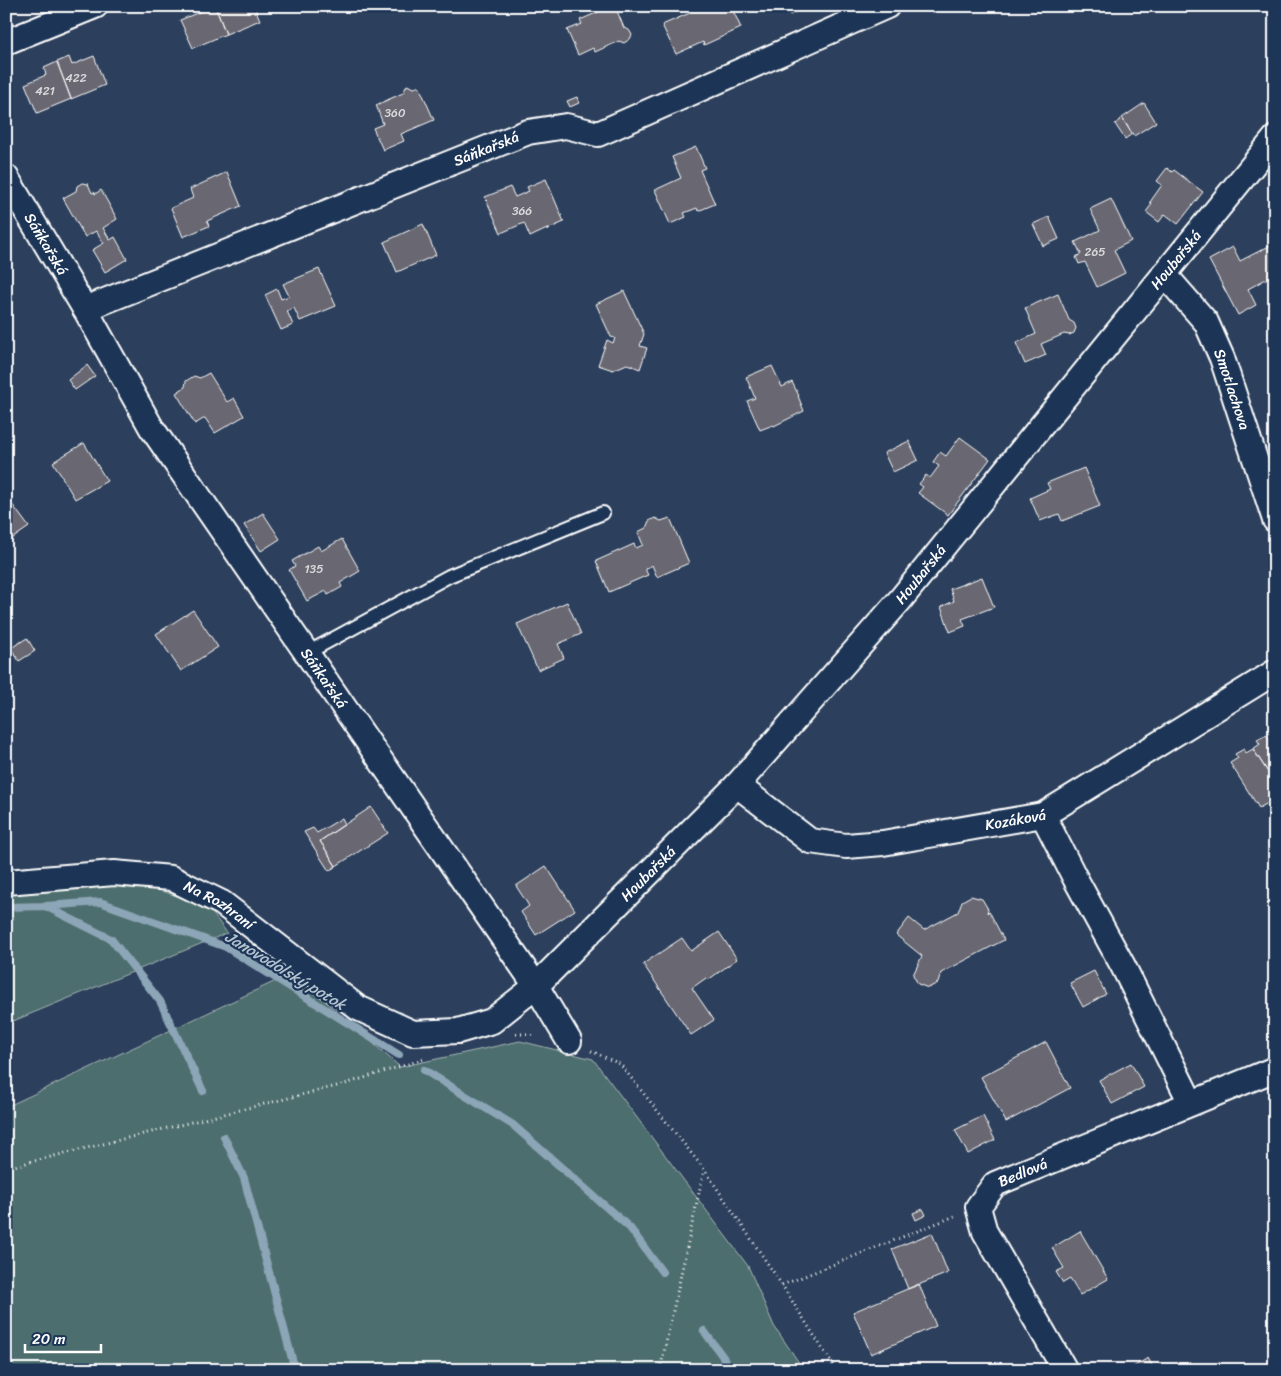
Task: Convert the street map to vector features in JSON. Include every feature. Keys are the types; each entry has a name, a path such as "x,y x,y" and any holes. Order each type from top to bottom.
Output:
{"street":[{"path":"6,42 95,6"},
{"name":"Sáňkařská","path":"85,309 528,132 566,126 598,134 888,6"},
{"name":"Houbařská","path":"536,986 737,785 900,600 1275,138"},
{"name":"Sáňkařská","path":"6,177 85,309 151,428 536,986 569,1042"},
{"name":"Smotlachova","path":"1164,274 1206,322 1225,367 1275,520"},
{"name":"Kozáková","path":"737,785 810,841 846,846 883,843 1043,815 1275,672"},
{"path":"1043,815 1123,966 1191,1103"},
{"name":"Na Rozhraní","path":"6,882 114,873 171,878 222,903 358,1008 413,1033 458,1031 492,1021 536,986"},
{"name":"Bedlová","path":"978,1207 995,1184 1275,1069"},
{"path":"978,1207 985,1232 1065,1370"}],"lane":[{"path":"307,653 449,576 603,513"}],"path":[{"path":"514,1034 547,1035 569,1042 620,1064 704,1169 782,1285 836,1370"},
{"path":"6,1168 345,1084 427,1058"},
{"path":"660,1370 704,1169"},
{"path":"782,1285 978,1207"}],"green space":[{"path":"68,883 151,887 208,907 227,933 6,1024 6,888"},
{"path":"293,973 400,1067 520,1041 593,1059 748,1266 774,1326 804,1370 6,1370 6,1107"}],"building":[{"path":"199,6 215,6 226,34 193,48 180,20 202,11"},
{"path":"215,6 254,6 260,20 226,34"},
{"path":"615,6 624,28 629,30 632,35 630,39 624,43 619,41 595,52 593,48 578,55 567,30 582,24 580,20"},
{"path":"686,6 731,6 741,28 704,45 703,42 676,54 662,25 690,13"},
{"path":"781,6 798,6 800,10 790,15 786,8 783,9"},
{"path":"94,56 105,85 71,99 57,62 69,57 72,65"},
{"path":"57,62 71,99 37,113 25,84 46,75 44,68"},
{"path":"407,85 414,88 419,86 434,120 401,134 404,141 383,150 373,128 383,124 376,105 403,93"},
{"path":"577,97 579,103 570,107 567,101"},
{"path":"1144,103 1156,122 1134,136 1122,118"},
{"path":"1122,118 1132,134 1125,139 1115,124"},
{"path":"696,147 705,168 700,170 715,204 698,211 697,208 684,213 686,217 670,224 655,190 681,178 672,157"},
{"path":"1167,168 1172,172 1174,170 1203,192 1178,224 1165,214 1159,222 1146,212 1152,204 1150,202 1162,185 1157,181"},
{"path":"227,172 241,206 207,221 209,226 183,237 171,208 193,198 190,189"},
{"path":"546,179 564,222 530,237 524,223 501,233 485,197 510,187 515,197 529,191 527,187"},
{"path":"82,183 88,184 92,193 94,192 95,194 101,190 117,219 103,228 110,240 115,237 127,259 105,272 92,250 104,243 96,231 85,237 63,198 76,191 77,186"},
{"path":"1111,199 1131,241 1114,250 1125,273 1097,287 1085,262 1079,264 1076,257 1081,254 1075,242 1100,230 1090,209"},
{"path":"1049,217 1059,239 1043,246 1033,224"},
{"path":"423,224 436,255 397,272 384,242"},
{"path":"1275,243 1275,274 1248,289 1256,305 1238,315 1209,260 1233,247 1240,261"},
{"path":"319,269 336,306 300,321 294,308 287,311 293,325 281,330 265,295 277,289 281,299 289,296 283,284"},
{"path":"624,291 644,334 640,346 647,348 640,369 627,364 613,370 598,365 607,340 613,343 615,338 611,337 596,304"},
{"path":"1058,294 1069,320 1074,323 1076,328 1074,333 1064,334 1041,344 1046,355 1025,364 1016,343 1036,334 1025,308"},
{"path":"87,365 95,376 75,390 68,380"},
{"path":"772,366 782,387 792,382 804,411 774,426 760,430 747,401 755,398 746,377"},
{"path":"209,373 227,402 234,398 244,416 215,433 205,418 195,424 176,393 185,387 186,381 194,376 200,378"},
{"path":"960,437 990,459 948,515 918,493 923,487 919,484 926,475 930,478 939,466 933,462 940,452 946,456"},
{"path":"909,441 918,460 893,472 884,453"},
{"path":"84,443 107,481 75,499 53,462"},
{"path":"1084,468 1100,506 1062,521 1059,514 1040,521 1030,498 1050,489 1047,483"},
{"path":"6,496 29,527 6,543"},
{"path":"263,513 280,539 261,551 244,525"},
{"path":"655,518 661,521 670,518 689,563 657,577 652,565 645,569 648,575 609,592 596,561 634,544 636,548 643,545 638,532 646,528 649,521"},
{"path":"342,539 360,571 340,583 342,587 328,595 326,591 307,601 289,570 295,566 292,561 318,546 321,551"},
{"path":"982,577 994,607 962,619 965,626 950,632 941,607 954,601 950,589"},
{"path":"567,602 581,634 558,644 564,658 538,670 517,624"},
{"path":"193,610 218,647 181,671 156,634"},
{"path":"27,638 35,651 19,661 11,648"},
{"path":"1266,735 1269,739 1275,735 1275,783 1253,749 1260,744 1257,740"},
{"path":"1244,749 1246,753 1253,749 1275,783 1275,799 1259,808 1230,763 1238,758 1235,754"},
{"path":"371,807 388,833 336,866 320,841"},
{"path":"342,818 345,824 320,841 336,866 329,871 304,832 313,828 317,833"},
{"path":"546,866 575,910 536,935 521,912 529,906 516,886"},
{"path":"971,896 982,899 988,909 987,913 989,911 1004,940 941,973 938,983 928,988 918,984 913,975 922,956 896,935 909,918 924,930 958,912 962,901"},
{"path":"719,932 737,959 708,980 706,978 692,988 714,1020 691,1035 643,964 682,938 691,951"},
{"path":"1094,971 1106,994 1083,1007 1070,983"},
{"path":"1046,1042 1070,1088 1006,1122 981,1077"},
{"path":"1131,1063 1144,1087 1112,1104 1099,1080"},
{"path":"983,1116 995,1140 968,1154 955,1130"},
{"path":"923,1209 926,1215 916,1220 913,1213"},
{"path":"1080,1231 1108,1279 1080,1295 1070,1279 1063,1283 1056,1272 1064,1268 1052,1248"},
{"path":"932,1233 948,1273 908,1289 892,1249"},
{"path":"919,1284 936,1326 871,1354 853,1312"},
{"path":"1148,1358 1154,1369 1160,1365 1163,1370 1128,1370"}],"waterway":[{"name":"Janovodolský potok","path":"6,907 100,902 226,947 399,1055"},
{"path":"47,907 111,939 160,1001 203,1091"},
{"name":"Janovodolský potok","path":"424,1070 513,1125 630,1228 662,1272"},
{"path":"224,1137 244,1178 295,1370"},
{"name":"Janovodolský potok","path":"704,1331 723,1357 729,1370"}]}
